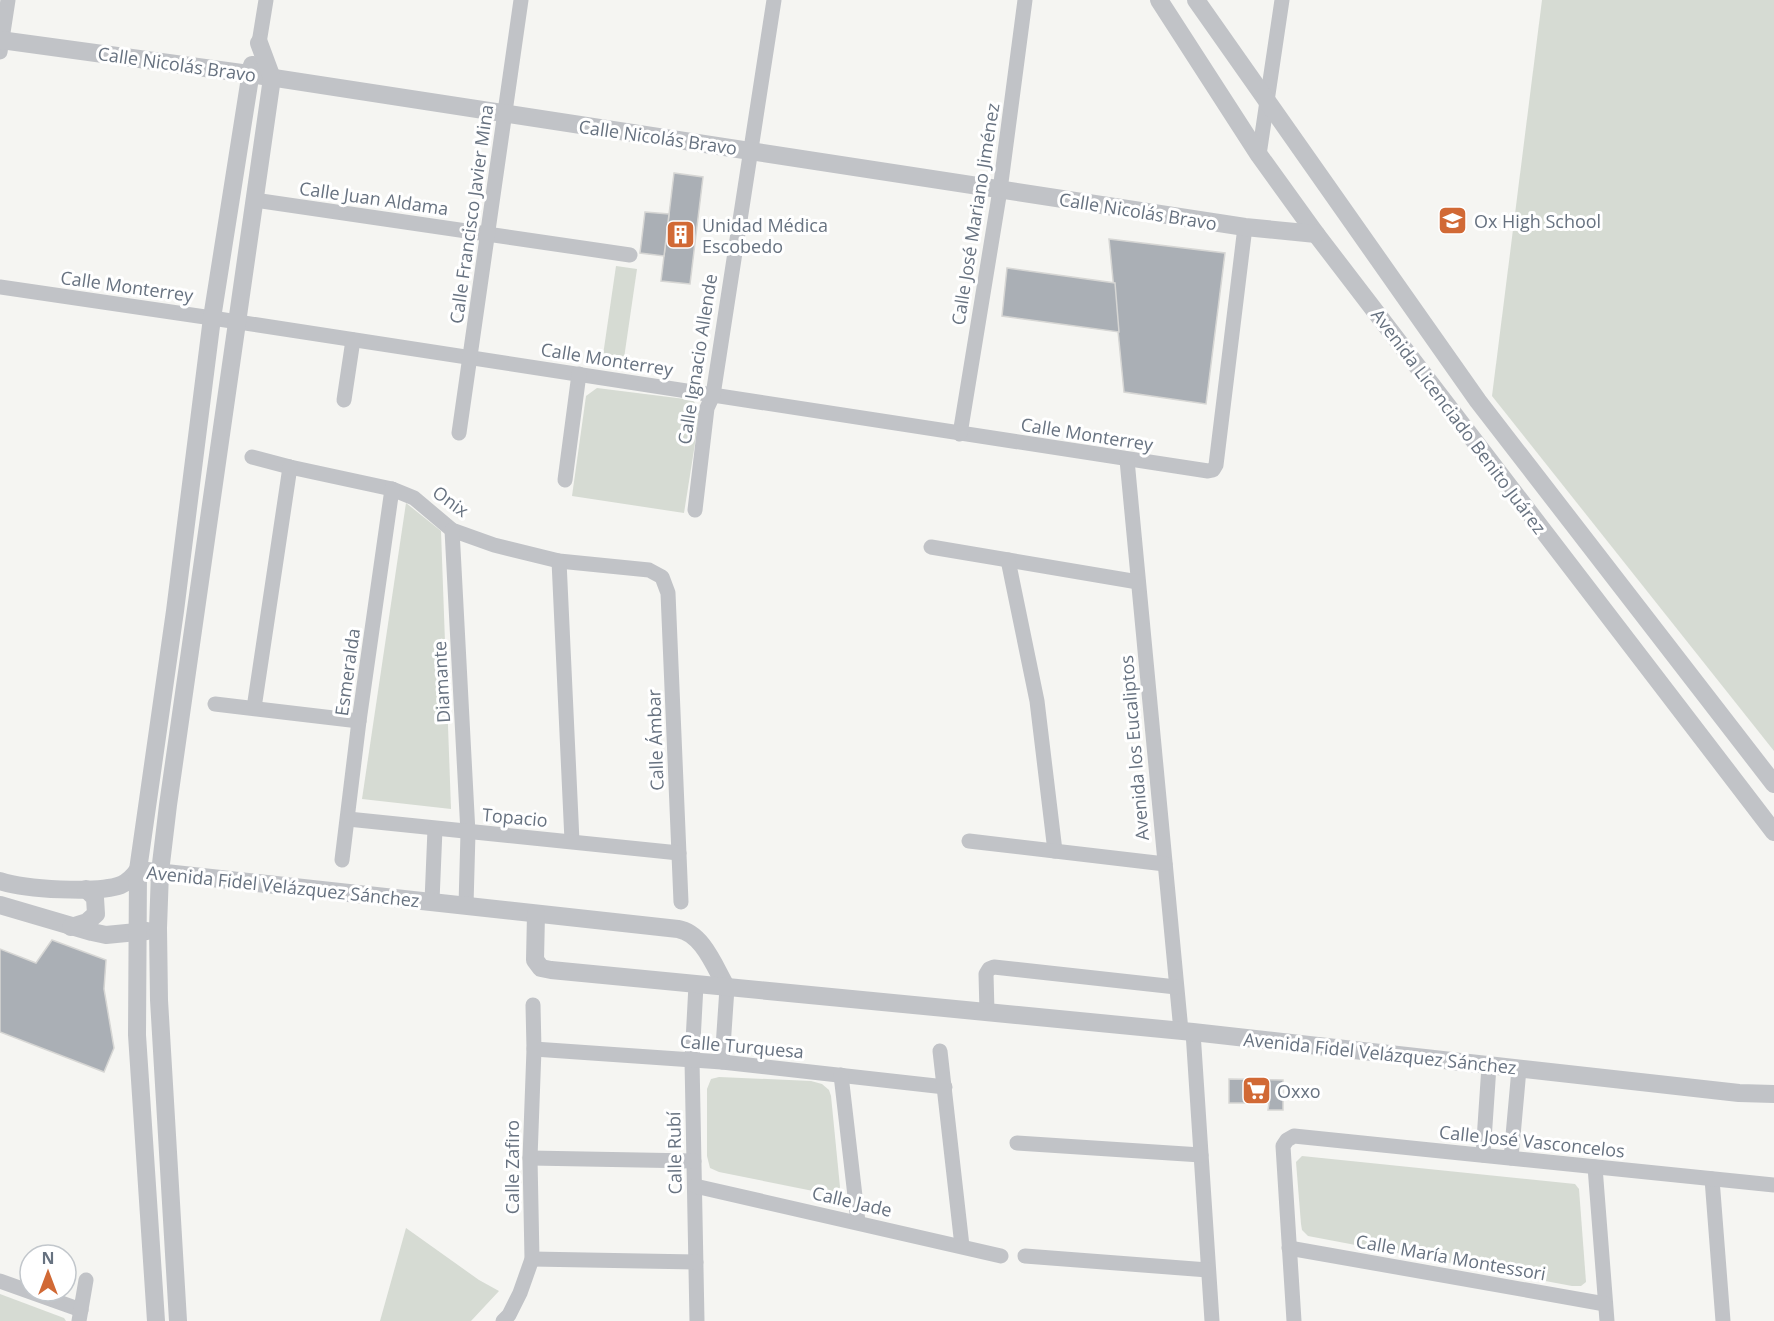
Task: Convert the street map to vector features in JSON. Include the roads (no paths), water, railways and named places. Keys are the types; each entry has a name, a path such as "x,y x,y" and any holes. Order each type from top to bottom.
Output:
{"street":[{"path":"1,44 8,0"},
{"path":"156,1321 137,1035 138,870 212,318 249,74 259,43 266,0"},
{"name":"Calle Francisco Javier Mina","path":"459,433 521,0"},
{"name":"Calle Ignacio Allende","path":"695,510 707,408 713,395 774,0"},
{"name":"Calle José Mariano Jiménez","path":"960,434 1000,190 1025,0"},
{"name":"Avenida Licenciado Benito Juárez","path":"1159,0 1259,155 1316,234 1774,832"},
{"name":"Avenida Licenciado Benito Juárez","path":"1196,0 1479,400 1774,784"},
{"path":"1259,155 1282,0"},
{"path":"178,1321 159,1000 160,872 272,78 259,43"},
{"name":"Calle Nicolás Bravo","path":"1,44 249,74 1245,227 1316,234"},
{"name":"Calle Juan Aldama","path":"254,200 630,255"},
{"name":"Calle Monterrey","path":"0,287 1208,471 1213,470 1216,465 1245,227"},
{"path":"344,400 352,340"},
{"path":"565,480 579,374"},
{"name":"Onix","path":"252,457 392,489 414,498 452,530 494,545 559,561 640,568 655,572 662,577"},
{"name":"Avenida los Eucaliptos","path":"1127,460 1176,987 1187,1032 1201,1155 1212,1321"},
{"path":"254,708 290,467"},
{"name":"Esmeralda","path":"342,860 392,489"},
{"name":"Diamante","path":"452,530 468,833 466,905"},
{"path":"931,547 1138,582"},
{"path":"1008,560 1037,700 1055,851"},
{"path":"559,561 572,841"},
{"name":"Calle Ámbar","path":"662,577 668,593 681,902"},
{"path":"215,704 359,721"},
{"name":"Topacio","path":"348,819 679,853"},
{"path":"432,902 435,829"},
{"path":"969,841 1165,864"},
{"name":"Avenida Fidel Velázquez Sánchez","path":"0,881 27,888 86,889 119,886 133,878 138,870 686,931 699,941 727,988"},
{"path":"71,927 87,922 96,914 95,898 86,889"},
{"path":"0,905 71,927 106,935 136,933 158,928"},
{"name":"Avenida Fidel Velázquez Sánchez","path":"536,914 535,960 541,968 1187,1032 1739,1093 1774,1094"},
{"path":"987,1012 986,974 994,967 1176,987"},
{"name":"Calle Rubí","path":"696,985 692,1060 697,1321"},
{"path":"722,1062 727,988"},
{"name":"Calle Zafiro","path":"503,1321 509,1315 520,1293 532,1259 530,1158 534,1049 533,1005"},
{"name":"Calle Turquesa","path":"534,1049 722,1062 945,1087"},
{"path":"940,1051 962,1246"},
{"path":"1483,1155 1489,1066"},
{"path":"1511,1158 1519,1069"},
{"path":"842,1075 858,1222"},
{"name":"Calle José Vasconcelos","path":"1289,1248 1282,1146 1287,1140 1298,1136 1774,1185"},
{"path":"1017,1143 1201,1155"},
{"path":"530,1158 694,1161"},
{"path":"1595,1167 1607,1321"},
{"path":"1712,1179 1723,1321"},
{"name":"Calle Jade","path":"695,1186 1001,1256"},
{"path":"1289,1248 1294,1321"},
{"name":"Calle María Montessori","path":"1289,1248 1605,1304"},
{"path":"1025,1256 1208,1270"},
{"path":"532,1259 696,1262"},
{"path":"0,1281 80,1316 86,1280"}],"place":[{"name":"Ox High School","path":"1453,221"},
{"name":"Unidad Médica Escobedo","path":"681,235"},
{"name":"Oxxo","path":"1256,1091"}]}
